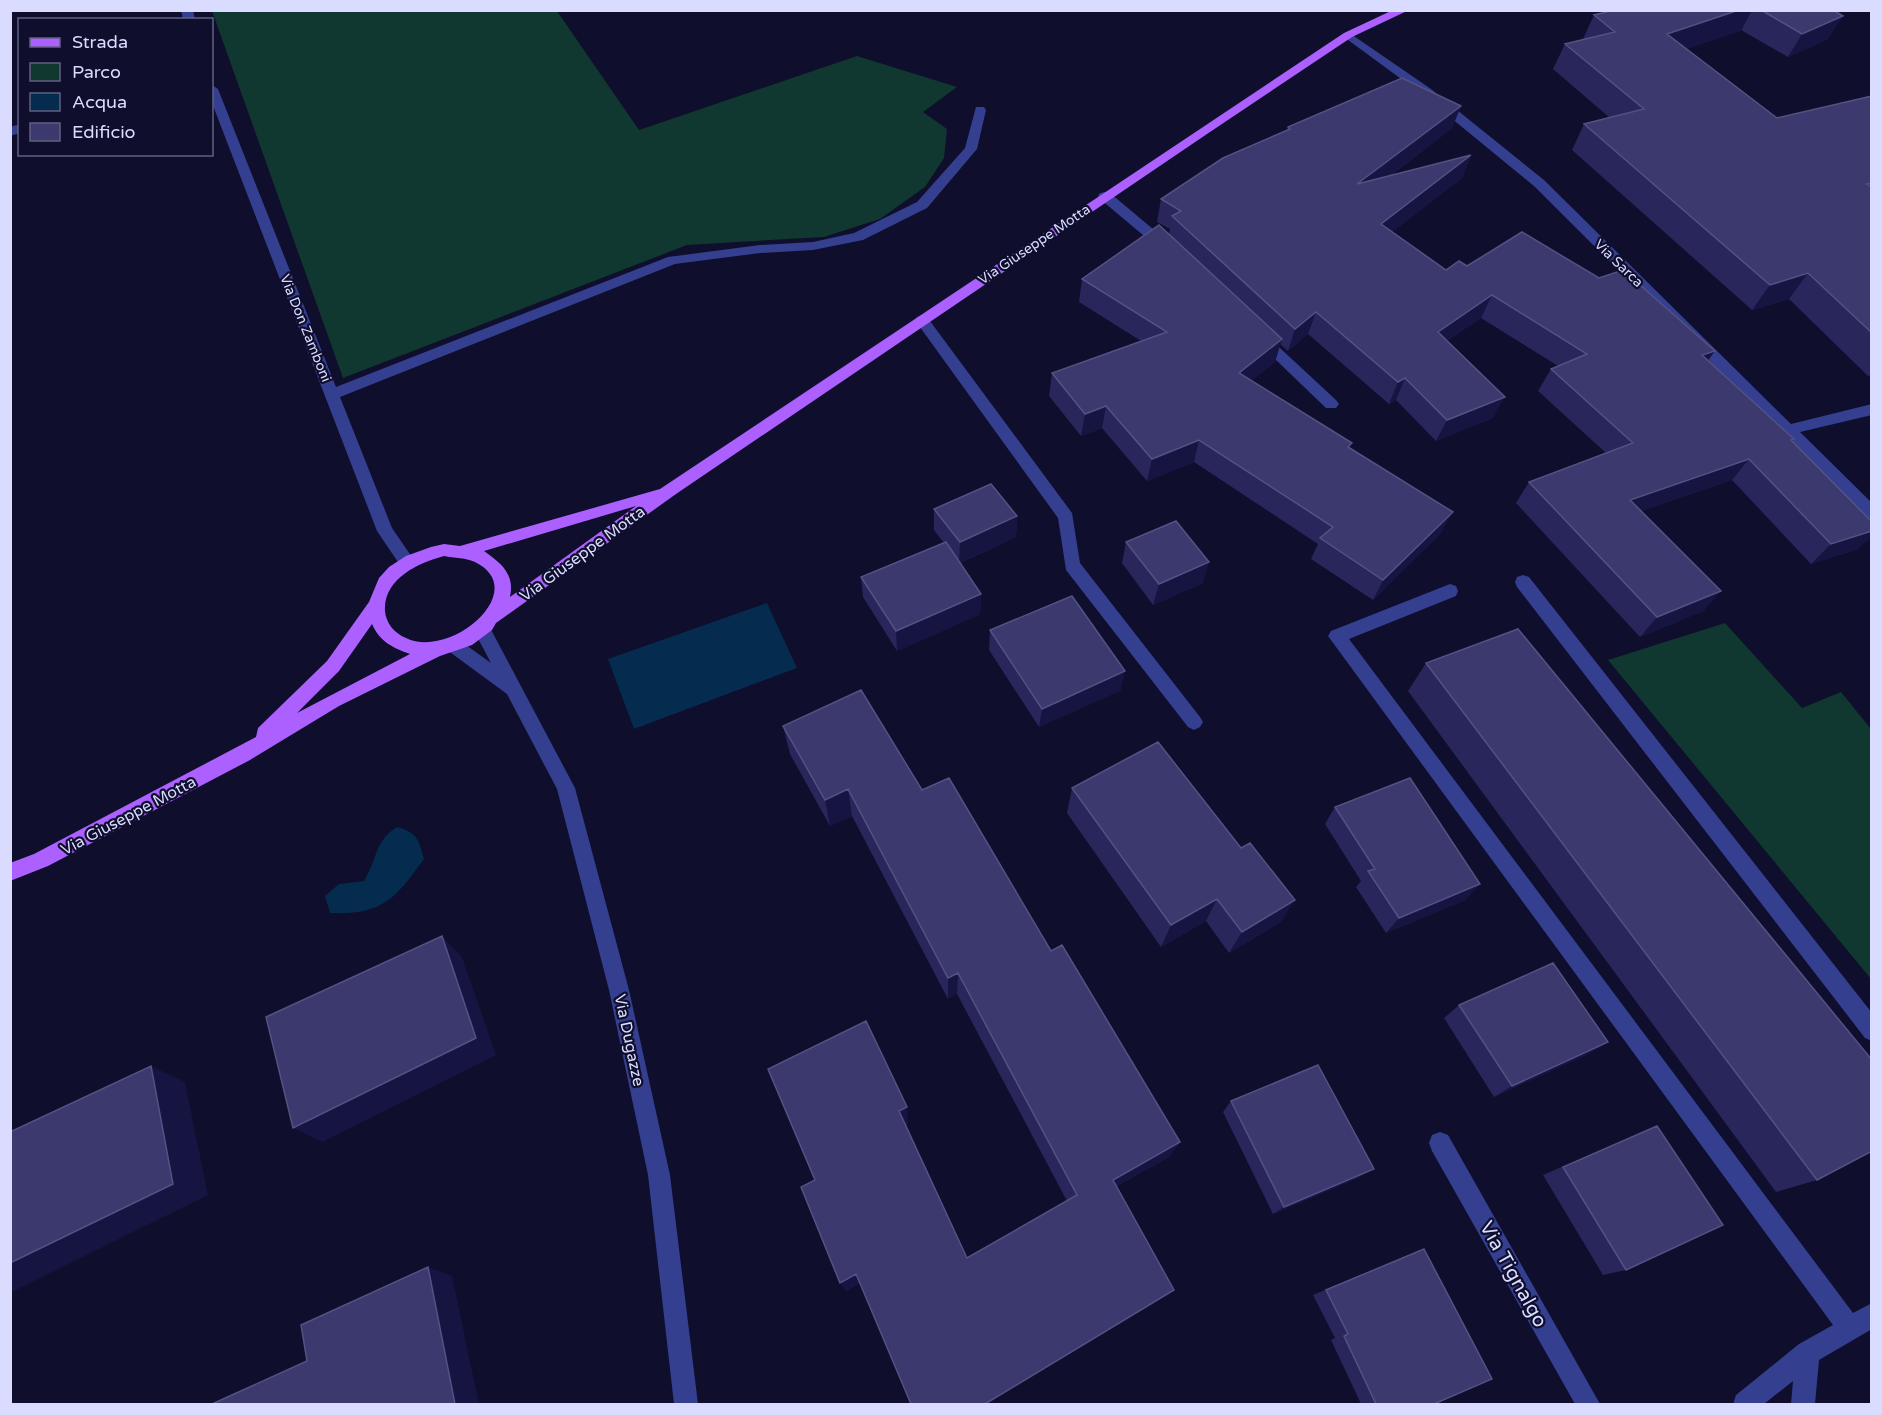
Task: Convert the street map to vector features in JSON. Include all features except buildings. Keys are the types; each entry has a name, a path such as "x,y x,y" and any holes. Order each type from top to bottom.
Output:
{"main road":[{"name":"Via Giuseppe Motta","path":"10,872 41,860 243,754 333,701 446,647 488,623 670,490 1106,196 1348,36 1404,10"},
{"name":"Via Giuseppe Motta","path":"243,754 333,666 376,605 386,583 408,562 444,550 466,550 670,490"},
{"name":"Via Giuseppe Motta","path":"466,550 482,555 495,565 501,574 504,588 503,600 488,623"},
{"path":"376,605 376,617 382,632 390,639 416,649 446,647"}],"street":[{"name":"Via Sarca","path":"1348,36 1427,92 1539,183 1872,513"},
{"name":"Via Don Zamboni","path":"213,92 385,531 408,562"},
{"path":"332,394 674,260 760,249 813,246 858,237 922,205 971,149 980,110"},
{"path":"1106,196 1178,258"},
{"path":"922,320 1066,517 1072,565 1194,722"},
{"path":"1246,323 1331,404"},
{"path":"1788,430 1872,409"},
{"path":"1523,582 1872,1031"},
{"path":"1450,591 1337,636 1849,1328"},
{"name":"Via Dugazze","path":"488,623 516,691 566,788 619,990 659,1175 686,1404"},
{"name":"Via Dugazze","path":"446,647 516,691"},
{"name":"Via Tignalgo","path":"1440,1143 1588,1404"},
{"path":"1745,1404 1808,1353 1872,1315"},
{"path":"1803,1404 1808,1353"}],"green space":[{"path":"212,11 557,11 639,130 857,56 957,87 923,112 947,129 944,158 925,187 880,219 824,237 687,245 343,378"},
{"path":"1725,623 1802,708 1841,692 1871,729 1871,979 1608,660"}],"water":[{"path":"767,603 797,668 634,729 608,659"},
{"path":"397,827 413,834 424,859 405,885 386,902 375,907 348,913 330,913 325,896 339,884 364,881 380,844"}]}
